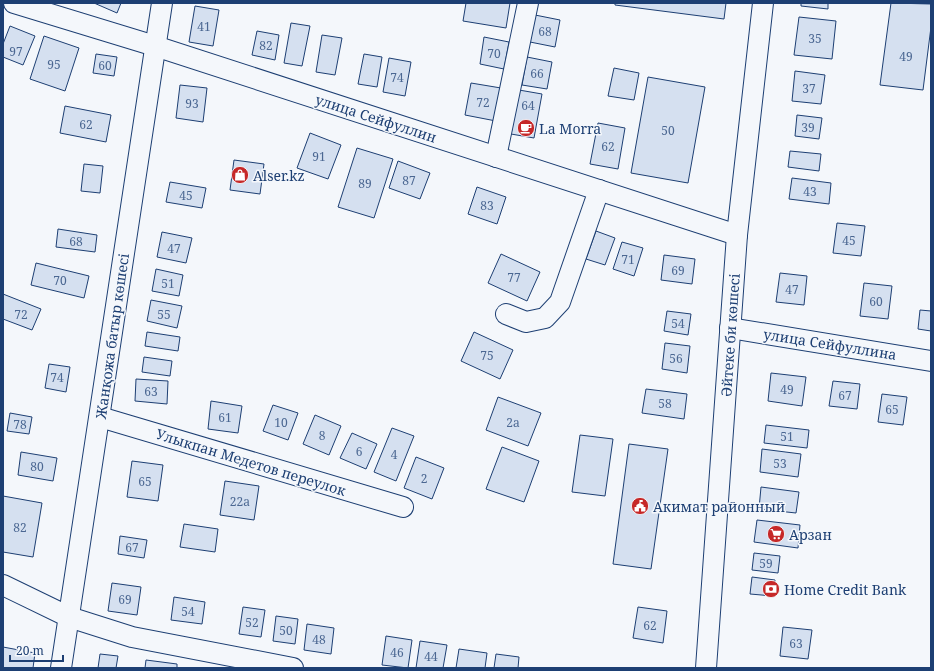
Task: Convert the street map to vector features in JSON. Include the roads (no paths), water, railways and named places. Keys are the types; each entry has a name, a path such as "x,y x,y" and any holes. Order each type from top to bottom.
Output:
{"street":[{"name":"улица Сейфуллин","path":"14,3 155,46 737,235"},
{"name":"Жанқожа батыр көшесі","path":"62,668 162,3"},
{"path":"496,157 528,3"},
{"name":"Әйтеке би көшесі","path":"706,668 737,235 763,3"},
{"path":"506,314 526,322 545,318 560,302 599,190"},
{"name":"улица Сейфуллина","path":"730,328 931,361"},
{"name":"Улыкпан Медетов переулок","path":"100,416 403,507"},
{"path":"3,585 69,617 132,637 294,668"}],"place":[{"name":"La Morra","path":"526,128"},
{"name":"Alser.kz","path":"240,175"},
{"name":"Акимат районный","path":"640,506"},
{"name":"Арзан","path":"776,534"},
{"name":"Home Credit Bank","path":"771,589"}]}
